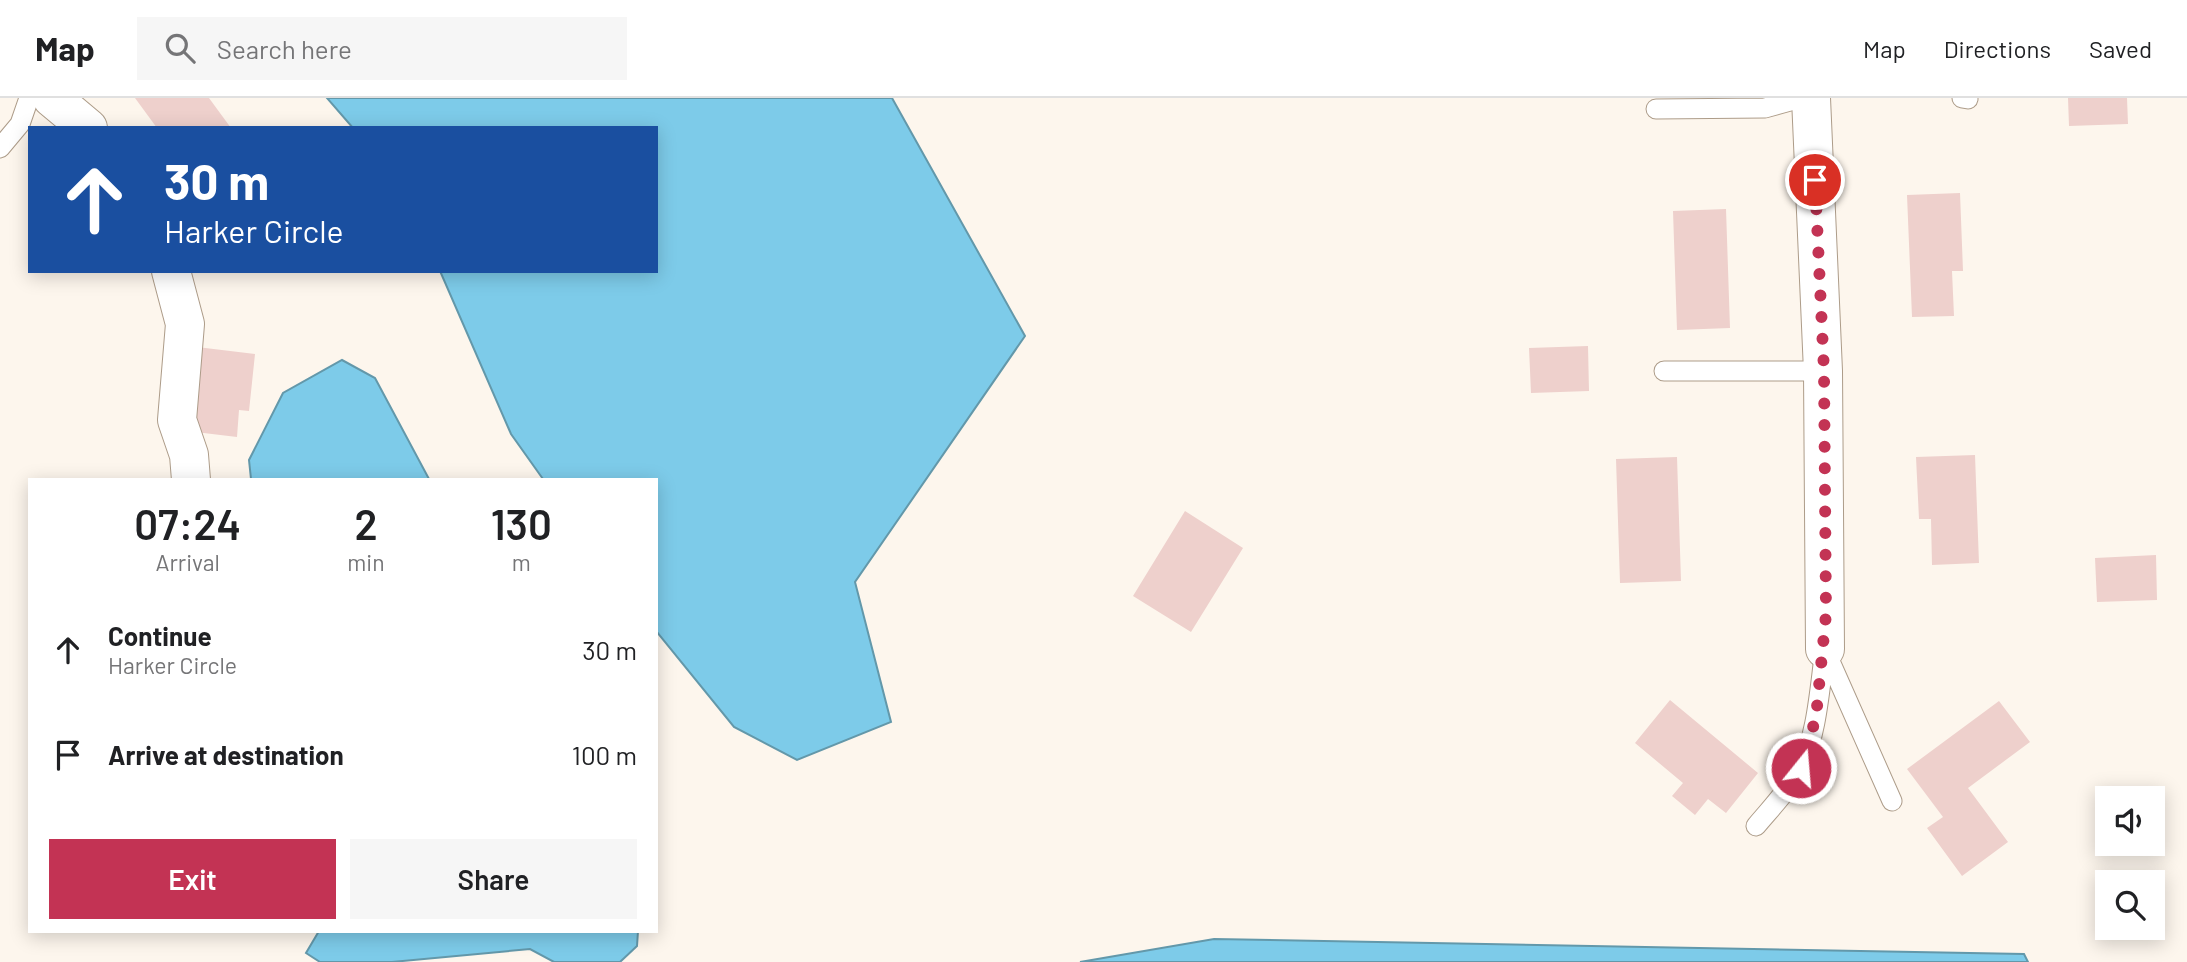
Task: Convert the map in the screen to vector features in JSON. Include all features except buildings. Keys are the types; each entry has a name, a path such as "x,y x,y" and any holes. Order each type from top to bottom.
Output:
{"street":[{"path":"52,98 86,126"},
{"path":"1811,98 1824,371 1825,649"},
{"path":"172,273 185,324 177,420 189,455 191,478"}],"lane":[{"path":"0,149 20,124 29,98"},
{"path":"1656,109 1765,107 1801,98"},
{"path":"1664,371 1824,371"},
{"path":"1825,649 1892,801"},
{"path":"1756,826 1783,795 1801,768 1816,717 1825,649"}],"water":[{"path":"327,98 892,98 1025,336 855,582 891,722 797,760 734,727 658,633 658,478 542,478 511,434 441,273 658,273 658,126 351,126"},
{"path":"342,360 375,378 428,478 251,478 249,460 283,393"},
{"path":"318,933 638,933 637,946 620,962 554,962 530,949 392,962 320,962 306,953"},
{"path":"1214,939 2024,954 2028,962 1080,962"}],"route":[{"path":"1801,768 1816,717 1825,649 1826,614 1824,371 1815,180"}]}
